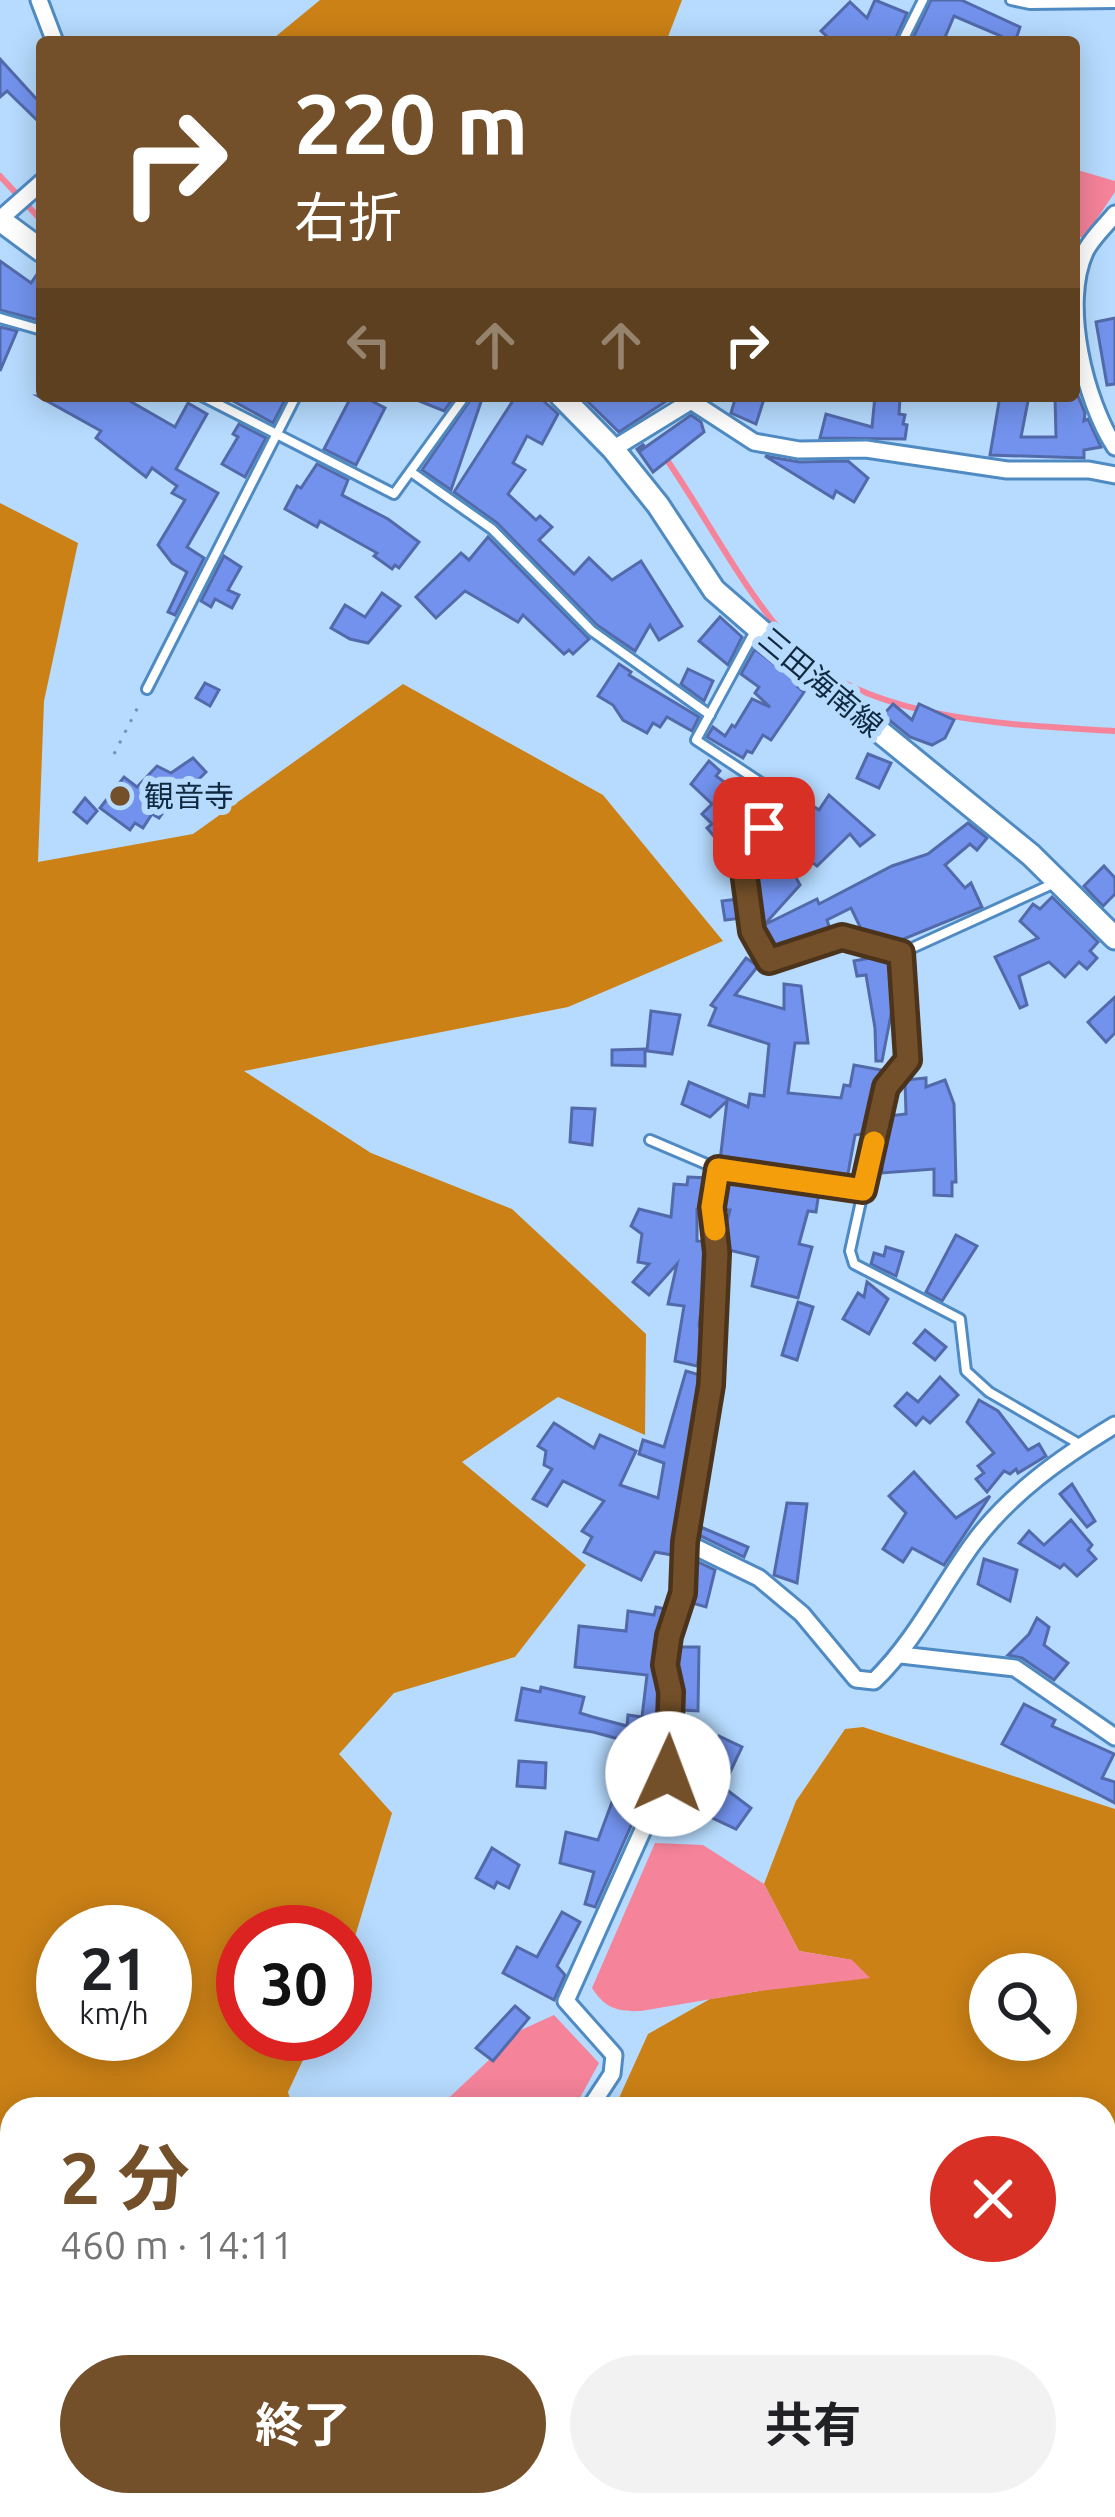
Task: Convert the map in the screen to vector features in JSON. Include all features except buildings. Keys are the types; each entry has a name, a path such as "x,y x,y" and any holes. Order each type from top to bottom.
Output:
{"main road":[{"path":"0,220 36,246"},
{"name":"三田海南線","path":"567,402 658,505 713,590 1031,855 1115,938"}],"street":[{"path":"39,0 53,36"},
{"path":"0,220 36,187"},
{"path":"1080,250 1115,214"},
{"path":"1080,352 1115,447"},
{"path":"613,449 686,402"},
{"path":"697,402 737,434 799,450 866,448 1006,470 1090,470 1115,475"},
{"path":"597,2097 612,2074 614,2055 566,2001 668,1774 671,1692 665,1665 683,1593 685,1542 759,1578 802,1614 856,1679 874,1681 901,1655 973,1544 1008,1501 1115,1425"},
{"path":"901,1655 1015,1668 1115,1736"}],"lane":[{"path":"905,36 923,0"},
{"path":"1011,0 1115,3"},
{"path":"0,318 36,328"},
{"path":"214,402 394,494 461,402"},
{"path":"147,689 293,402"},
{"path":"411,472 492,529 592,632 710,715"},
{"path":"756,628 696,740 787,800 742,856 752,931 769,961 842,937 901,953 1058,881"},
{"path":"901,953 908,1060 886,1087 850,1251 854,1264 960,1319 966,1371 989,1392 1081,1445"},
{"path":"650,1139 718,1169 863,1190"},
{"path":"685,1542 711,1385 717,1253 712,1207 718,1169"}],"path":[{"path":"114,754 147,689"}],"shaded area":[{"path":"320,0 682,0 668,36 276,36"},
{"path":"1080,171 1115,181 1115,192 1084,238 1080,237"},
{"path":"0,503 78,543 44,701 38,862 193,834 403,684 603,795 723,941 568,1007 244,1071 371,1153 512,1209 646,1334 645,1435 558,1397 462,1462 586,1565 515,1657 394,1693 339,1754 392,1813 364,1905 216,1905 216,2061 302,2061 289,2097 0,2097"},
{"path":"863,1727 1115,1809 1115,2097 619,2097 648,2034 710,1999 759,1991 852,1960 799,1951 764,1884 796,1801 845,1729"},
{"path":"655,1843 703,1845 764,1884 799,1951 852,1960 870,1978 641,2011 607,2004 592,1988"},
{"path":"554,2015 599,2063 580,2097 450,2097 521,2030"}],"waterway":[{"path":"0,176 36,215"},
{"path":"665,457 759,603 794,646 824,671 901,705 945,715 1115,731"}],"slow traffic":[{"path":"715,1230 712,1207 718,1169 863,1190 874,1142"}],"place":[{"name":"観音寺","path":"120,796"}],"route":[{"path":"668,1774 671,1692 665,1665 683,1593 685,1542 711,1385 717,1253 712,1207 718,1169 863,1190 886,1087 908,1060 901,953 842,937 769,961 752,931 742,856 764,828"}]}
